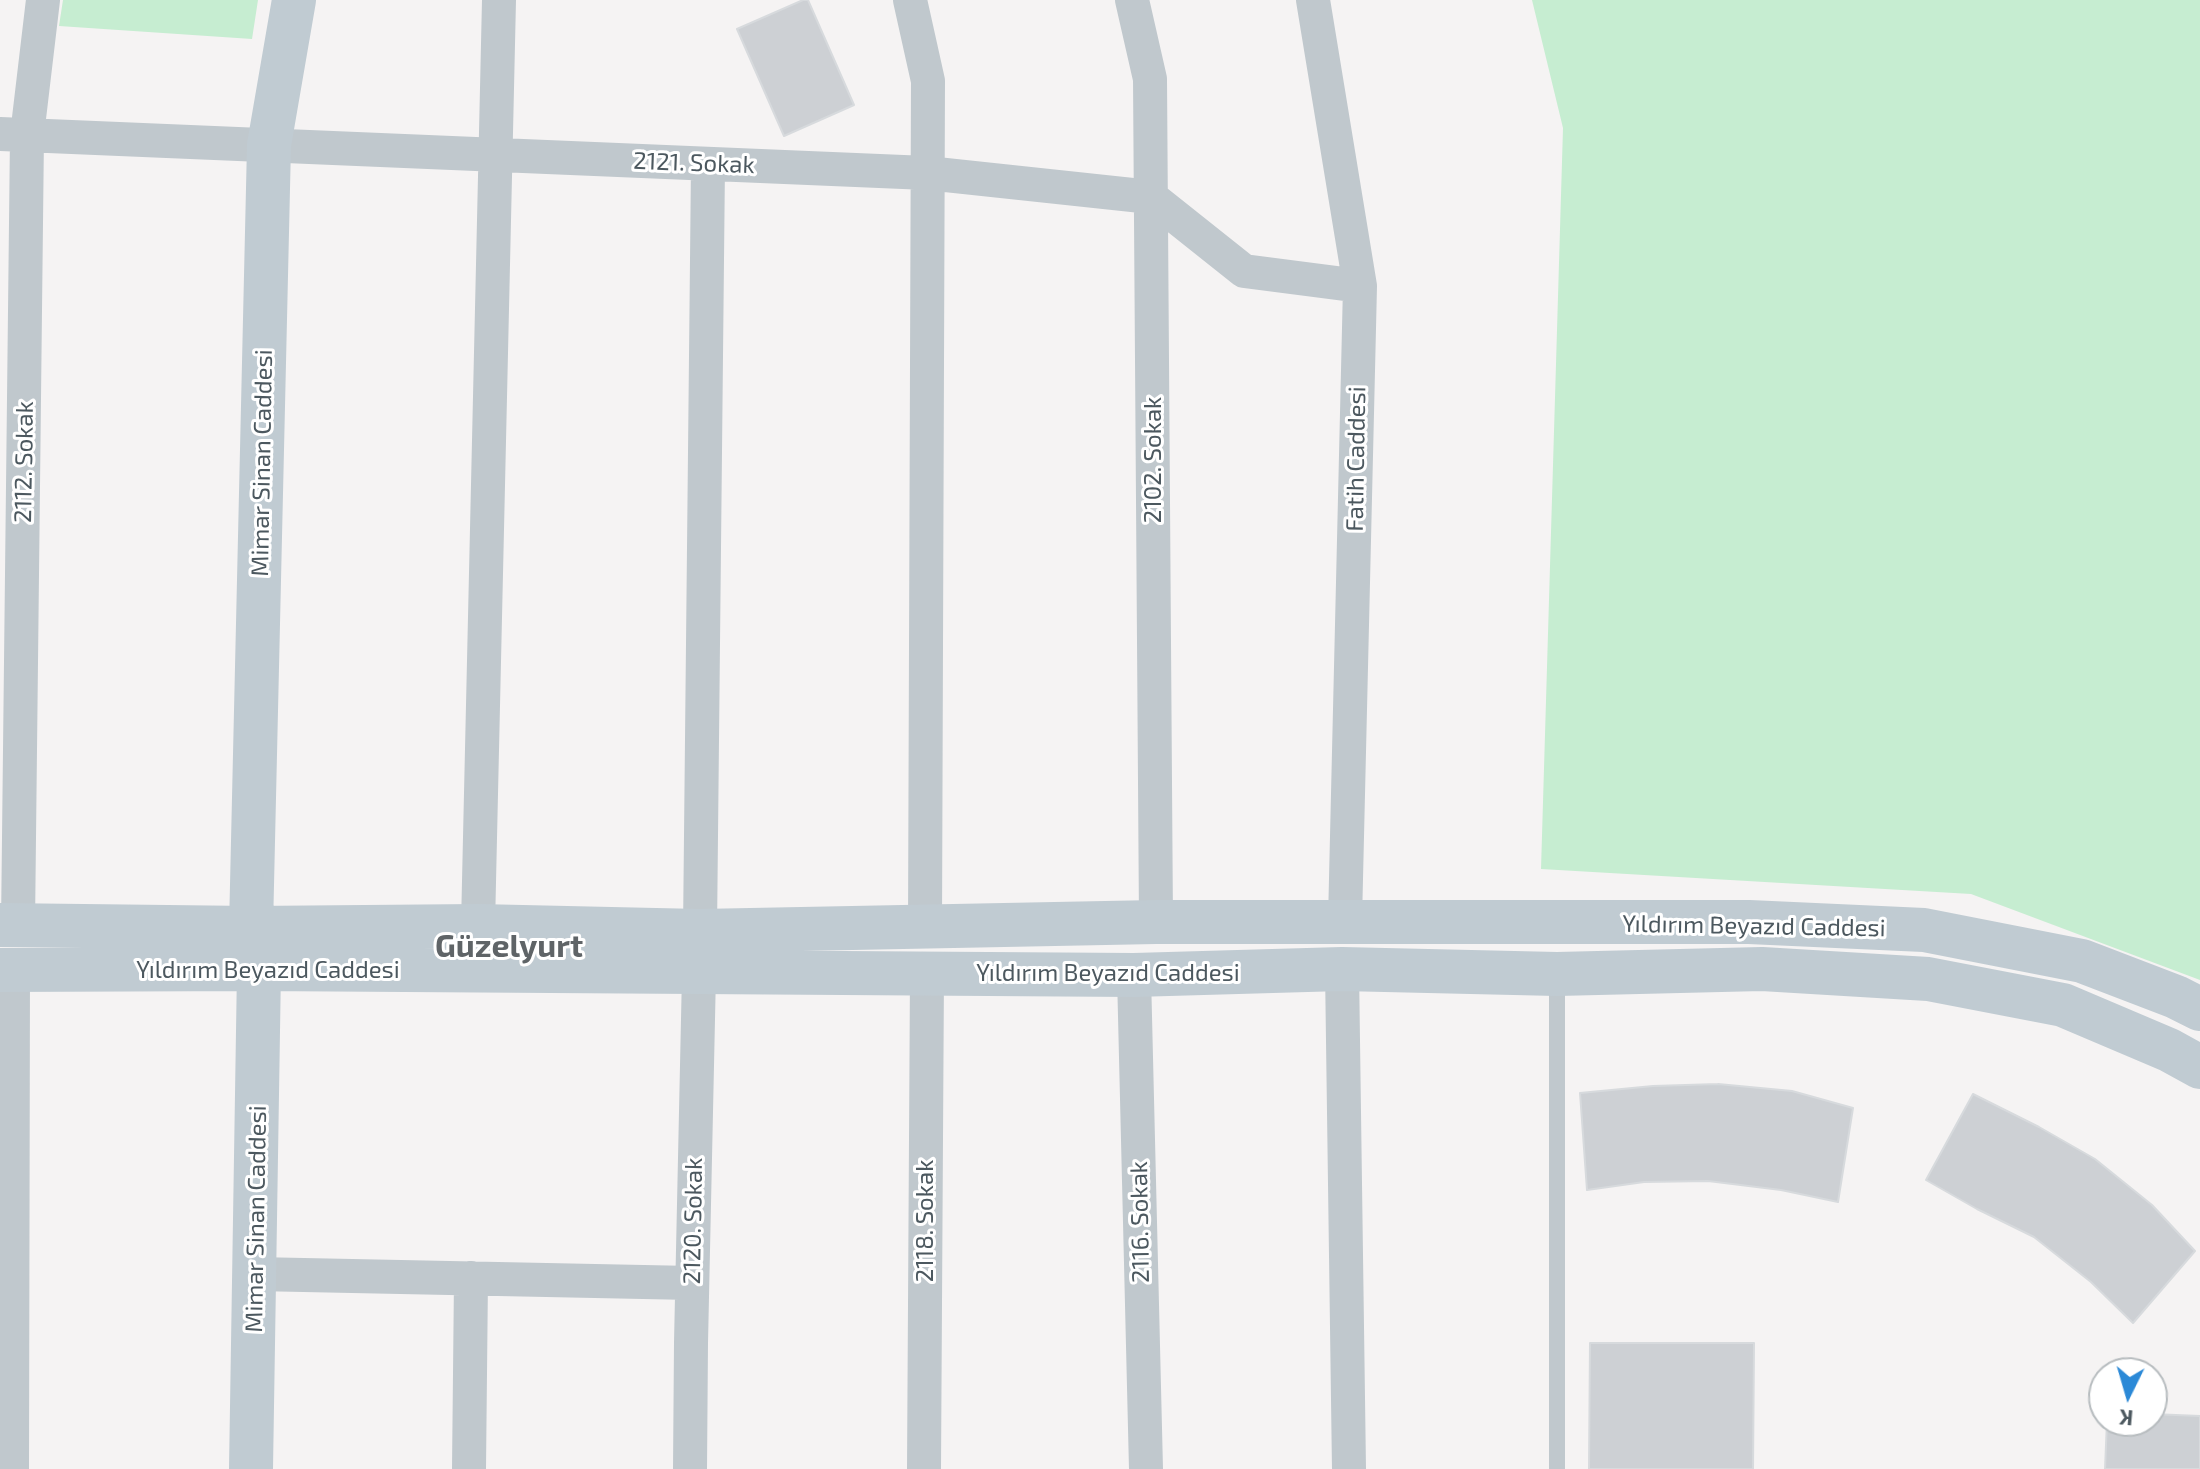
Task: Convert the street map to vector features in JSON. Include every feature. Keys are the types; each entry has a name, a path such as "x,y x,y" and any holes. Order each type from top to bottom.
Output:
{"main road":[{"name":"Mimar Sinan Caddesi","path":"251,1469 255,1274 255,949 269,145 294,0"},
{"path":"1342,969 1345,921"},
{"name":"Yıldırım Beyazıd Caddesi","path":"9,925 255,949 700,952 925,927 1156,922 1749,922 1924,930 2082,961 2200,1009"},
{"path":"7,970 9,925"},
{"name":"Yıldırım Beyazıd Caddesi","path":"7,970 478,926 700,952 927,973 1134,975 1342,969 1557,974 1762,969 1928,979 2063,1005 2169,1050 2200,1067"}],"street":[{"name":"2112. Sokak","path":"9,925 14,135 43,0"},
{"path":"478,926 499,0"},
{"path":"910,0 928,81 925,927"},
{"name":"2102. Sokak","path":"1132,0 1150,79 1156,922"},
{"name":"Fatih Caddesi","path":"1313,0 1360,286 1345,921"},
{"name":"2121. Sokak","path":"14,135 927,173 1151,197"},
{"name":"2120. Sokak","path":"690,1469 700,952 708,164"},
{"path":"1151,197 1244,271 1360,286"},
{"path":"1342,969 1349,1469"},
{"path":"7,970 12,1469"},
{"name":"2118. Sokak","path":"924,1469 927,973"},
{"name":"2116. Sokak","path":"1134,975 1146,1469"},
{"path":"255,1274 692,1283"},
{"path":"469,1469 471,1278"}],"lane":[{"path":"1557,974 1557,1469"}],"green space":[{"path":"63,0 258,0 252,39 59,26"},
{"path":"1532,0 2200,0 2200,980 1971,894 1541,869 1563,128"}],"building":[{"path":"808,0 854,105 784,136 737,29"},
{"path":"1718,1084 1792,1091 1853,1108 1838,1202 1781,1190 1708,1181 1644,1182 1587,1190 1580,1093"},
{"path":"1973,1094 2095,1159 2152,1205 2195,1251 2133,1323 2091,1282 2034,1237 1926,1180"},
{"path":"1590,1343 1754,1343 1753,1469 1589,1469"},
{"path":"2168,1415 2200,1416 2200,1469 2105,1469 2106,1437 2168,1437"}],"district":[{"name":"Güzelyurt","path":"509,946"}]}
